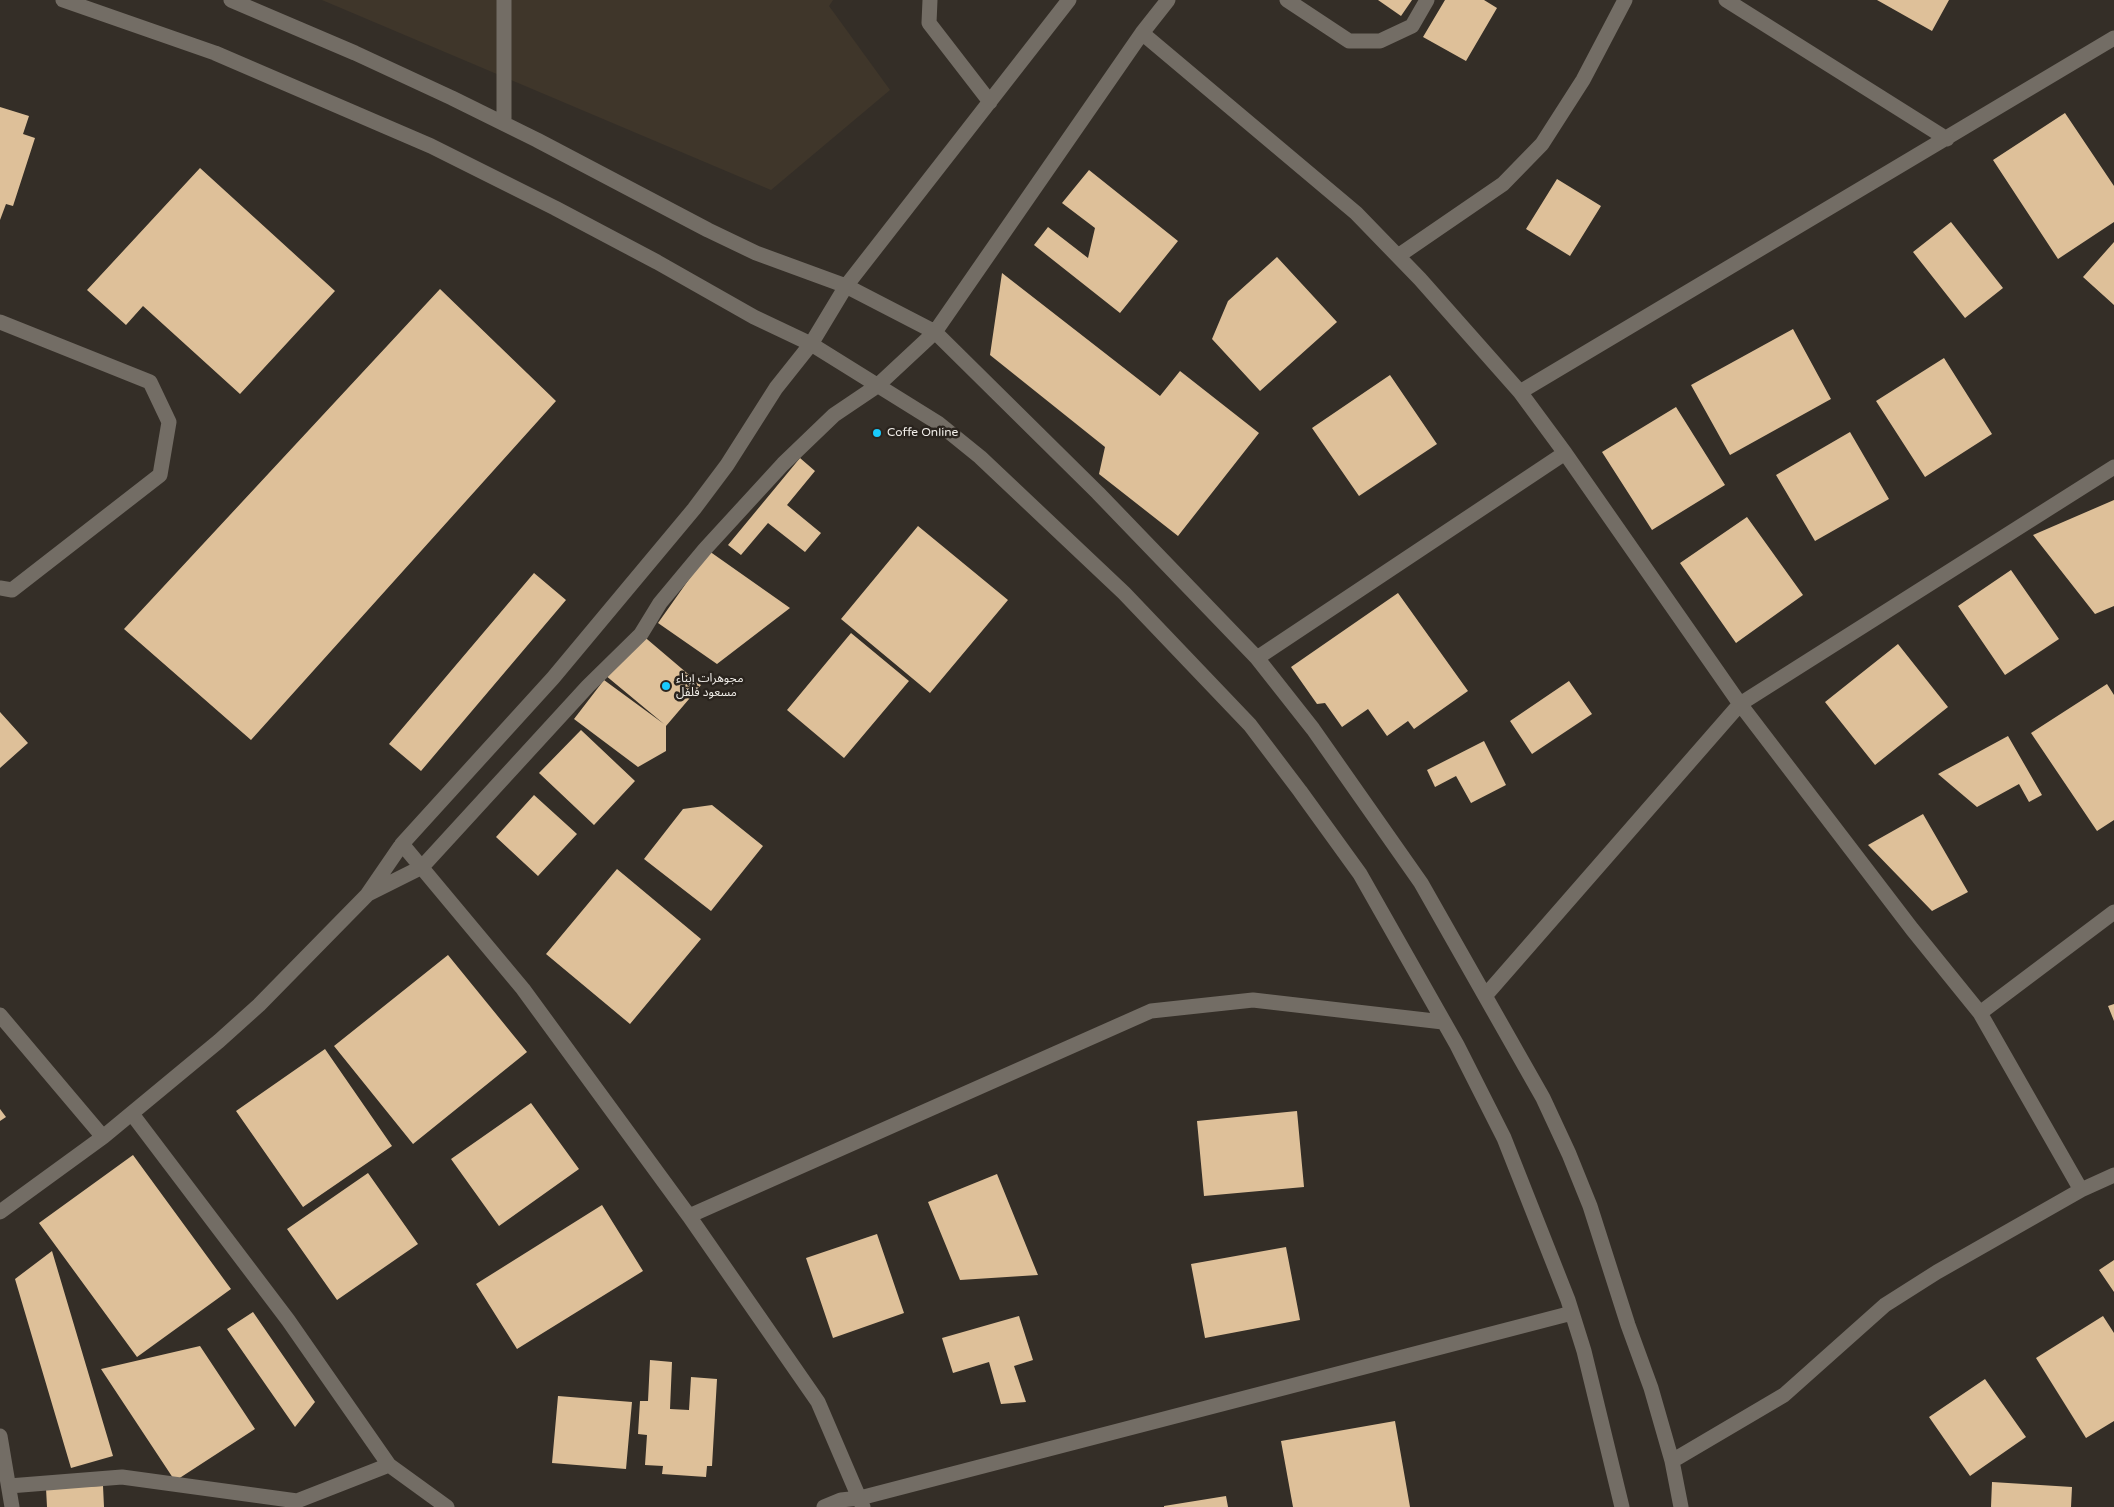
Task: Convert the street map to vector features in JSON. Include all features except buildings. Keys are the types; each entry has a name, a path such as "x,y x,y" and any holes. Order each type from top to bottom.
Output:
{"street":[{"path":"63,0 214,53 431,146 658,262 754,317 811,344 938,423 980,457 1124,593 1250,725 1360,874 1457,1045 1504,1138 1572,1313 1596,1398 1622,1507"},
{"path":"230,0 355,53 504,123 756,253 846,286 935,332 1098,493 1258,658 1313,729 1421,883 1543,1098 1570,1154 1590,1206 1628,1325 1651,1388 1672,1461 1681,1507"},
{"path":"504,0 504,123"},
{"path":"930,0 929,23 990,102"},
{"path":"0,1212 103,1137 219,1041 259,1005 367,895 402,844 554,678 663,547 727,465 776,388 811,344 846,286 1069,0"},
{"path":"367,895 422,866 592,681 641,634 660,603 783,464 834,415 877,386 935,332 1142,33 1168,0"},
{"path":"1287,0 1349,41 1380,41 1412,26 1428,0"},
{"path":"1398,256 1504,184 1542,144 1584,80 1625,0"},
{"path":"1726,0 1947,139"},
{"path":"1142,33 1356,213 1398,256 1520,392 1565,453 1740,704 1912,929 1980,1013 2081,1190"},
{"path":"1520,392 2114,38"},
{"path":"0,322 150,382 169,422 160,475 12,590 0,588"},
{"path":"1258,658 1565,453"},
{"path":"1485,996 1740,704 2114,467"},
{"path":"402,844 522,989 689,1216 818,1402 861,1502"},
{"path":"1980,1013 2114,912"},
{"path":"689,1216 1151,1011 1252,1000 1443,1022"},
{"path":"0,1015 103,1137"},
{"path":"132,1114 288,1320 389,1465 447,1507"},
{"path":"1672,1461 1784,1395 1885,1305 1937,1272 2081,1190 2114,1175"},
{"path":"824,1507 841,1500 861,1502 1572,1313"},
{"path":"0,1436 10,1486 12,1507"},
{"path":"10,1486 122,1477 295,1504 389,1465"}],"shaded area":[{"path":"322,0 833,0 829,6 890,90 771,190"}],"place":[{"name":"Coffe Online","path":"877,433"},
{"name":"مجوهرات إبناء مسعود فلفل","path":"666,686"}]}
